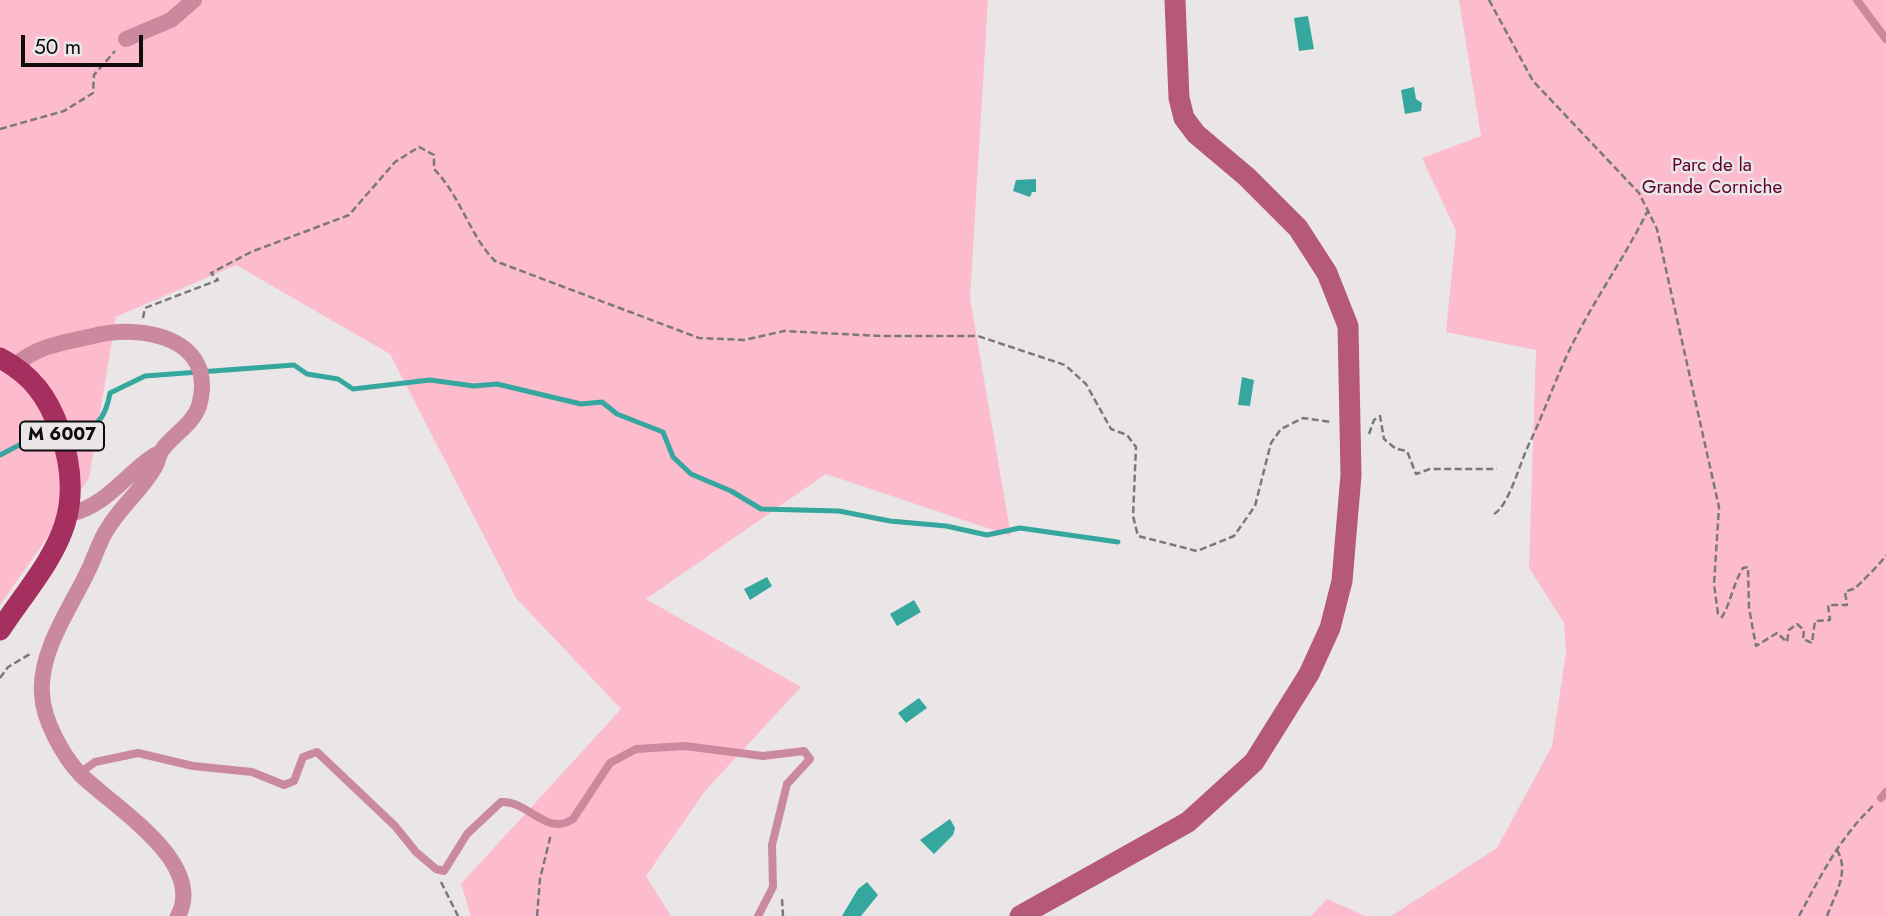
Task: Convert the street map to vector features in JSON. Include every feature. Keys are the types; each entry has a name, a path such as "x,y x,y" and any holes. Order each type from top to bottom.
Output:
{"main road":[{"path":"1020,916 1188,822 1254,762 1309,674 1330,628 1342,581 1352,425 1348,326 1327,273 1298,228 1247,177 1196,134 1184,118 1179,98 1175,0"},
{"name":"M 6007","path":"0,630 57,546 71,504 69,460 50,405 36,384 8,362"}],"street":[{"path":"126,39 171,20 194,0"},
{"path":"8,362 40,349 98,334 159,335 185,346 197,365 201,383 198,410 161,451 111,495 85,510 71,504"},
{"path":"161,451 156,465 107,529 54,642 42,677 41,696 62,750 80,773 139,825 173,862 183,884 184,897 178,916"}],"lane":[{"path":"1857,0 1886,39"},
{"path":"80,773 95,762 138,753 193,766 252,772 284,785 298,776 303,757 317,752 436,869 447,870 467,834 501,802 517,803 552,824 560,825 573,819 610,764 636,749 685,746 763,756 804,751 810,759 787,784 772,845 773,887 758,916"}],"path":[{"path":"1489,0 1533,81 1639,193 1657,229 1719,507 1714,584 1718,614 1721,617 1727,609 1735,580 1743,568 1748,567 1748,608 1756,646 1777,634 1787,642 1789,630 1797,624 1804,630 1803,639 1812,643 1815,621 1830,620 1828,605 1847,605 1845,592 1856,588 1866,573 1883,563 1886,555"},
{"path":"0,129 64,111 93,93 94,75 126,39"},
{"path":"154,321 142,318 145,308 218,280 211,273 251,252 349,215 395,162 419,147 434,155 434,169 449,185 468,216 480,246 495,261 699,338 744,340 784,331 881,336 978,335 1065,365 1086,384 1111,429 1127,435 1136,447 1133,516 1138,536 1196,551 1234,537 1255,506 1271,443 1281,429 1303,418 1362,425 1368,434 1372,432 1376,418 1380,416 1384,439 1396,449 1407,451 1411,469 1416,474 1430,469 1497,469"},
{"path":"1494,514 1506,502 1516,469 1541,419 1562,364 1626,256 1647,212"},
{"path":"0,678 8,667 54,642"},
{"path":"1798,916 1854,824 1884,795"},
{"path":"537,916 540,879 552,824"},
{"path":"1827,916 1844,871 1843,861 1837,850"},
{"path":"436,869 458,916"}],"green space":[{"path":"0,0 988,0 970,298 1011,536 826,474 646,599 801,687 705,791 646,876 671,916 471,916 461,884 621,709 516,598 390,354 236,265 116,317 89,478 0,605"},
{"name":"Parc de la Grande Corniche","path":"1459,0 1886,0 1886,916 1391,916 1497,848 1552,746 1566,652 1564,623 1529,568 1536,350 1446,332 1456,231 1422,158 1481,136"},
{"path":"1327,899 1365,916 1311,916"}],"water":[{"path":"1308,16 1314,49 1299,51 1294,18"},
{"path":"1414,87 1416,99 1422,103 1421,111 1405,114 1401,90"},
{"path":"1036,179 1036,192 1032,192 1030,197 1013,191 1016,180"},
{"path":"1242,377 1254,380 1250,406 1238,405"},
{"path":"767,577 772,586 750,600 744,589"},
{"path":"914,600 921,612 897,626 890,614"},
{"path":"919,698 927,708 906,723 898,713"},
{"path":"950,819 955,828 953,835 934,854 920,840"},
{"path":"867,882 878,895 861,916 842,916 858,889"}],"waterway":[{"path":"66,432 91,427 97,423 105,411 110,393 145,376 294,365 307,374 338,379 353,389 430,380 474,386 497,384 581,404 602,402 617,414 663,432 673,457 691,474 731,491 761,509 839,511 890,521 946,526 987,535 1020,528 1118,542"},
{"path":"0,455 44,432 57,432"}]}
